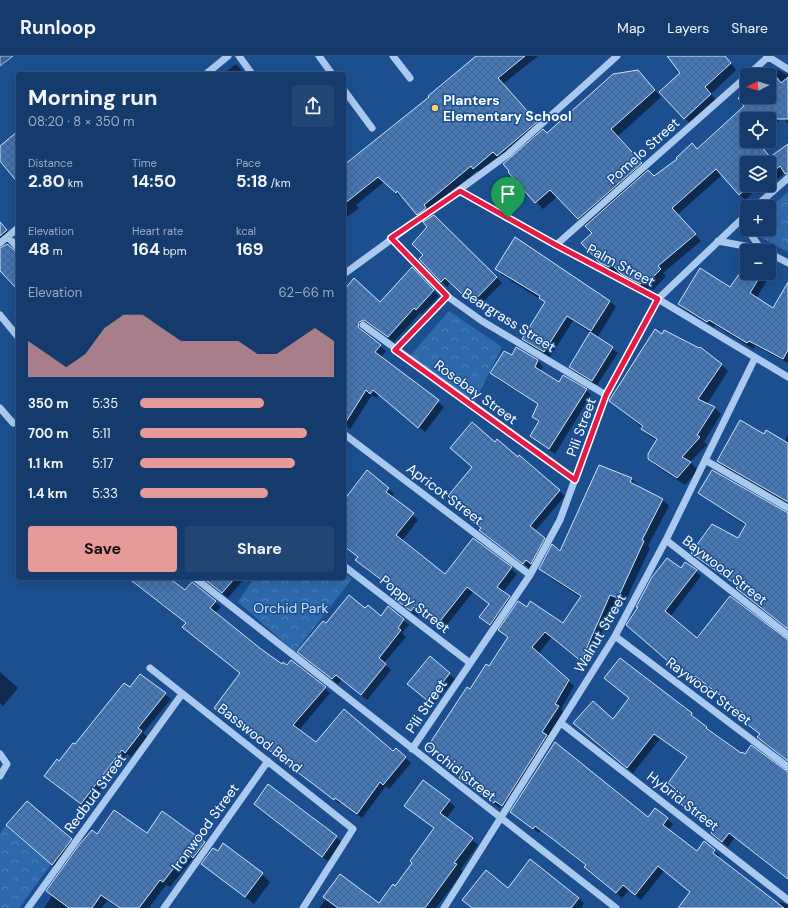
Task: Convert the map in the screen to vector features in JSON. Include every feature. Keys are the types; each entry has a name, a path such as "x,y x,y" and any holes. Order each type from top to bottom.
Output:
{"street":[{"path":"208,72 228,56"},
{"path":"239,56 251,72"},
{"path":"319,56 331,72"},
{"path":"393,56 410,78"},
{"path":"346,272 391,238 460,191 507,155 617,56"},
{"path":"768,56 788,69"},
{"name":"Pomelo Street","path":"755,68 768,56"},
{"name":"Pomelo Street","path":"556,245 740,81"},
{"path":"346,93 372,128"},
{"path":"763,200 788,178"},
{"name":"Palm Street","path":"460,191 556,245 658,299 788,377"},
{"name":"Pili Street","path":"412,749 530,575 560,520 606,395 658,299 740,221"},
{"path":"0,243 16,230"},
{"path":"752,236 758,244"},
{"path":"8,237 16,246"},
{"name":"Beargrass Street","path":"391,238 447,296 482,321 606,395"},
{"path":"718,241 740,245"},
{"path":"776,257 788,264"},
{"path":"395,350 447,296"},
{"path":"0,316 16,335"},
{"name":"Rosebay Street","path":"363,325 395,350 575,480"},
{"name":"Walnut Street","path":"447,907 500,819 615,636 666,540 756,358"},
{"path":"0,408 13,423"},
{"name":"Apricot Street","path":"346,436 530,575"},
{"path":"705,460 788,508"},
{"name":"Baywood Street","path":"666,540 788,635"},
{"name":"Poppy Street","path":"346,568 470,664"},
{"name":"Orchid Street","path":"198,580 500,819 616,908"},
{"name":"Raywood Street","path":"615,636 788,767"},
{"name":"Basswood Bend","path":"150,668 353,829 303,908"},
{"name":"Redbud Street","path":"28,908 182,694"},
{"name":"Hybrid Street","path":"561,723 788,900"},
{"path":"0,754 7,764 0,776"},
{"name":"Ironwood Street","path":"164,908 268,761"}],"green space":[{"path":"788,192 788,252 776,246 776,244 773,244 758,236 776,236 776,202"},
{"path":"449,311 502,347 474,403 409,357"},
{"name":"Orchid Park","path":"346,574 352,579 295,652 238,602 253,580 346,580"},
{"path":"6,825 51,864 19,908 0,908 0,834"}],"shaded area":[{"path":"0,56 13,56 0,66"}],"building":[{"path":"476,56 525,56 498,78 537,122 497,156 493,152 473,169 471,166 424,205 426,208 417,215 397,191 396,193 378,177 346,202 346,163 429,97 428,96"},
{"path":"667,56 725,56 731,63 705,87 711,94 684,119 659,92 680,73"},
{"path":"638,70 655,90 611,129 642,163 578,219 550,190 535,203 508,172 509,171 503,164 543,129 547,133 613,74"},
{"path":"776,77 781,83 788,77 788,119 776,119 776,112 740,112 740,148 763,148 769,156 740,156 740,192 742,192 739,195 716,169 672,208 696,234 658,266 661,269 646,284 643,282 640,284 621,274 612,265 609,267 600,263 581,243 592,233 585,226 648,170 654,176 677,159 676,158 692,143 697,149 744,106 742,104 776,104"},
{"path":"16,133 16,181 0,161 0,146"},
{"path":"788,144 788,173 785,174 780,166 776,169 776,156 771,156"},
{"path":"434,215 497,277 472,303 445,278 441,282 419,259 423,255 412,244 427,227 423,222"},
{"path":"0,222 7,230 0,236"},
{"path":"515,237 610,301 591,331 567,316 544,352 522,339 545,302 539,298 540,296 495,269"},
{"path":"7,244 16,251 16,288 0,271 0,248"},
{"path":"412,267 434,290 416,310 414,308 388,337 364,320 359,322 358,327 381,345 375,352 439,400 418,428 373,390 370,394 366,390 346,422 346,288 354,278 380,302"},
{"path":"700,268 730,287 740,273 740,280 758,280 750,293 773,308 788,282 788,350 783,359 749,341 747,343 709,320 707,322 678,304"},
{"path":"655,329 662,334 664,330 699,348 700,347 722,364 698,399 715,407 697,435 700,437 682,457 691,462 677,478 648,459 648,454 657,439 641,429 643,426 609,401"},
{"path":"590,332 613,347 592,381 569,367"},
{"path":"516,347 538,360 535,367 559,382 563,375 587,389 549,449 530,436 539,421 532,417 538,404 490,373 504,351 512,355"},
{"path":"740,420 764,434 766,430 788,443 788,502 717,461"},
{"path":"472,422 495,442 497,439 518,457 519,455 560,490 530,526 545,538 531,564 526,560 523,564 479,530 481,528 471,520 473,518 448,496 472,467 450,448"},
{"path":"599,465 632,478 630,482 663,499 642,540 644,541 618,598 610,595 581,661 545,632 532,647 569,680 555,704 559,706 542,732 547,735 502,806 495,801 494,803 459,778 463,771 428,746 467,687 470,689 486,664 489,666 508,637 498,630 518,601 527,607 530,601 563,623 581,596 539,569 552,544 560,551"},
{"path":"367,470 389,488 386,492 414,513 396,535 445,574 473,538 512,567 497,587 510,596 490,625 479,617 489,604 467,587 437,625 414,607 411,611 395,599 399,593 355,560 358,557 346,548 346,497"},
{"path":"712,470 788,513 788,629 736,588 738,586 691,553 712,524 738,538 746,524 698,493"},
{"path":"667,558 681,568 685,562 697,570 665,611 697,638 730,596 788,640 788,761 757,737 760,734 739,718 743,713 695,676 691,681 626,625 638,607 636,607 652,577"},
{"path":"131,580 172,580 185,590 192,582 216,601 210,608 261,649 282,664 283,662 287,665 291,660 326,687 293,725 316,742 344,709 393,751 396,748 406,757 383,785 380,782 357,814 335,798 334,800 214,708 240,673 182,627 186,623"},
{"path":"206,580 233,580 222,593"},
{"path":"349,595 365,608 368,605 381,616 388,606 404,619 398,628 401,630 379,658 386,664 361,695 336,675 332,679 297,652 323,621 326,623"},
{"path":"430,656 450,673 428,701 407,684"},
{"path":"620,658 692,713 691,715 707,727 706,728 741,753 742,752 745,754 751,745 788,772 788,879 729,833 722,842 711,833 713,830 676,800 681,794 668,783 687,757 654,734 627,768 573,723 593,701 613,719 629,698 604,678"},
{"path":"140,674 166,693 138,728 142,731 125,753 122,750 81,804 44,776 57,759 59,761 73,743 75,744 124,683 130,687"},
{"path":"555,742 648,817 655,808 668,818 663,825 697,851 704,841 715,850 713,853 784,908 678,908 690,892 658,866 635,895 623,885 616,893 584,867 586,865 554,840 535,826 533,829 510,812"},
{"path":"423,780 450,800 440,813 473,838 454,863 457,864 425,908 338,908 323,897 340,874 379,903 393,884 395,886 412,863 410,861 434,828 404,806"},
{"path":"268,784 337,836 322,857 254,804"},
{"path":"27,801 72,839 52,865 6,825"},
{"path":"114,810 147,833 162,811 205,842 193,858 186,852 163,882 160,880 139,908 120,908 101,895 92,908 69,908 46,891 79,845 92,830 97,834"},
{"path":"223,843 263,873 245,897 201,864 213,848 218,851"},
{"path":"530,859 579,898 571,908 472,908 462,900 486,870 508,888"}],"place":[{"name":"Planters Elementary School","path":"435,108"}],"route":[{"path":"460,191 508,218 658,299 606,395 575,480 395,350 447,296 391,238 460,191"}]}
